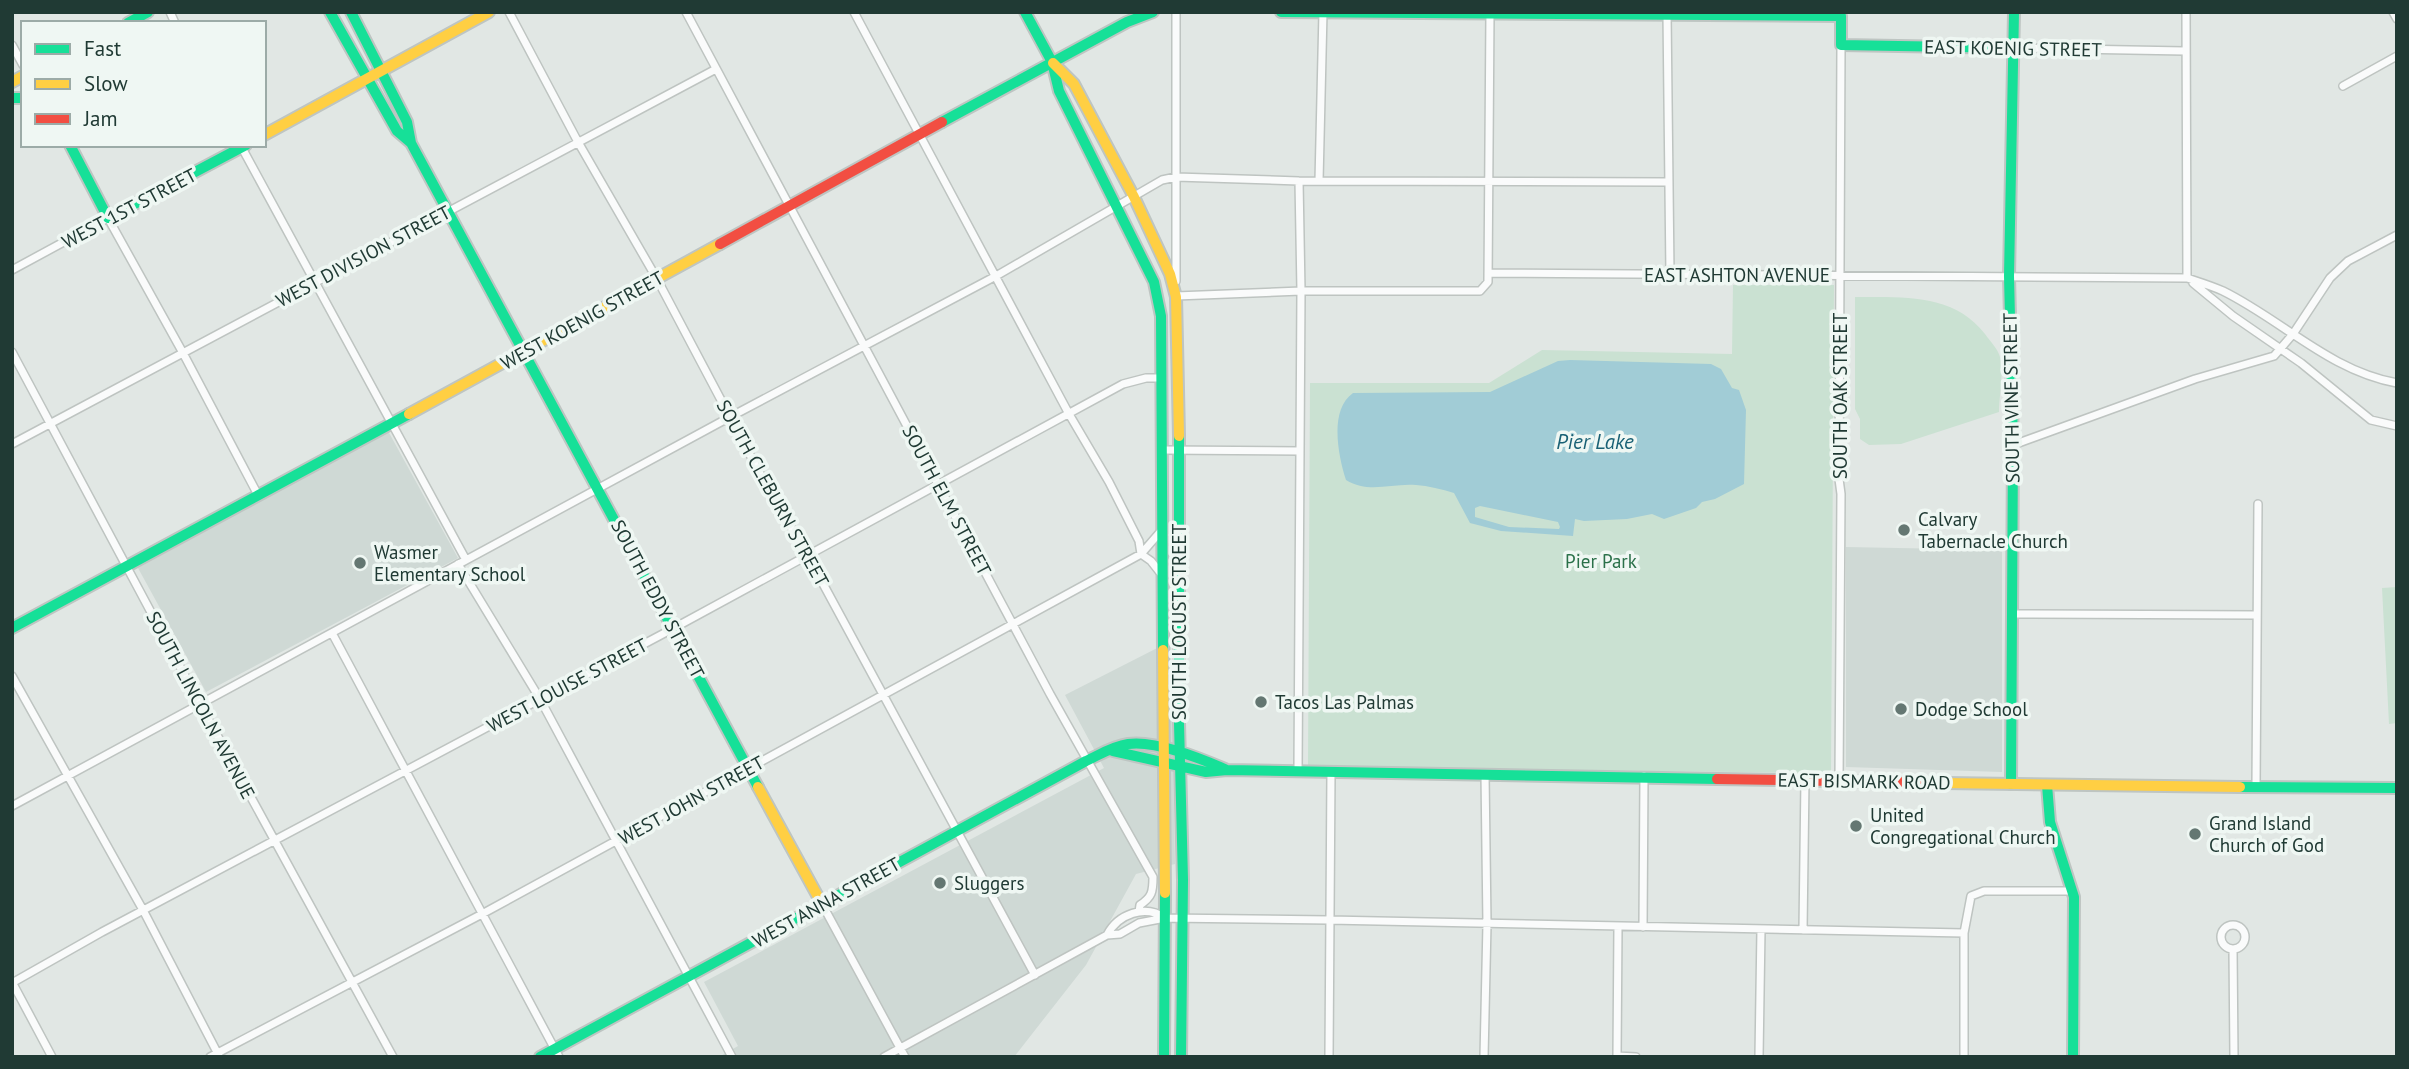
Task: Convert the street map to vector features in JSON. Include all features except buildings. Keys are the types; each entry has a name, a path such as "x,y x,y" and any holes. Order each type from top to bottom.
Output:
{"main road":[{"path":"132,21 148,12"},
{"name":"SOUTH EDDY STREET","path":"330,12 397,131 411,143"},
{"name":"SOUTH EDDY STREET","path":"351,12 407,122 411,143 822,904"},
{"path":"266,134 489,12"},
{"path":"1025,12 1052,62"},
{"name":"WEST KOENIG STREET","path":"12,628 524,352 1052,62 1127,22 1153,12"},
{"path":"1281,12 1841,14"},
{"name":"SOUTH VINE STREET","path":"2011,784 2013,445 2010,276 2014,12"},
{"name":"SOUTH OAK STREET","path":"1841,14 1841,45"},
{"name":"EAST KOENIG STREET","path":"1841,45 2014,48"},
{"name":"SOUTH LOCUST STREET","path":"1052,62 1074,84 1134,197 1170,274 1176,297 1182,767 1181,1057"},
{"name":"SOUTH LOCUST STREET","path":"1052,62 1059,91 1154,282 1161,316 1163,761 1166,811 1164,1057"},
{"path":"71,147 108,218"},
{"name":"WEST 1ST STREET","path":"108,218 241,147"},
{"name":"WEST ANNA STREET","path":"540,1057 557,1053 822,904 1087,761 1124,745 1163,748 1227,770"},
{"path":"1113,751 1163,761"},
{"name":"EAST BISMARK ROAD","path":"1163,761 1206,772 1227,770 2047,785 2397,788"},
{"path":"2047,785 2047,805 2052,832 2064,859 2073,891 2073,1057"}],"street":[{"name":"SOUTH CLEBURN STREET","path":"509,12 1035,975"},
{"path":"686,12 716,69"},
{"path":"1175,12 1176,297 1301,291 1480,291 1488,282 1490,13"},
{"path":"2186,12 2187,278 2233,316 2371,419 2397,426"},
{"path":"2393,12 2397,19"},
{"path":"855,13 1069,414 1120,504 1139,541 1140,554 1151,561 1162,575"},
{"path":"1320,181 1323,13"},
{"path":"1667,14 1670,274"},
{"path":"12,45 21,61"},
{"name":"SOUTH OAK STREET","path":"1839,780 1841,45"},
{"name":"EAST KOENIG STREET","path":"2014,48 2185,51"},
{"path":"2343,86 2397,56"},
{"name":"WEST DIVISION STREET","path":"12,444 716,69"},
{"name":"SOUTH ELM STREET","path":"716,69 1012,623 1153,877 1153,892 1150,899 1140,905 1139,912"},
{"path":"244,147 466,560"},
{"path":"12,806 996,276 1162,180 1176,177 1299,181 1668,182"},
{"path":"1298,772 1301,291 1299,181"},
{"path":"108,218 258,495"},
{"name":"WEST 1ST STREET","path":"12,270 108,218"},
{"path":"2013,445 2195,379 2274,356 2293,334 2330,278 2348,261 2397,235"},
{"name":"EAST ASHTON AVENUE","path":"1488,273 2187,278 2222,291 2322,354 2379,379 2397,383"},
{"name":"SOUTH LINCOLN AVENUE","path":"12,352 393,1057"},
{"name":"WEST LOUISE STREET","path":"12,983 1123,384 1146,378 1162,378"},
{"path":"1162,450 1300,451"},
{"path":"2256,787 2258,504"},
{"name":"WEST JOHN STREET","path":"216,1056 482,914 1140,554 1162,530"},
{"path":"458,564 540,699 732,1057"},
{"path":"2011,614 2257,615"},
{"path":"332,633 557,1053"},
{"path":"12,676 143,910 216,1056"},
{"path":"1329,1057 1331,772"},
{"path":"1484,1057 1487,924 1485,774"},
{"path":"1643,927 1644,776"},
{"path":"1803,930 1805,779"},
{"path":"1964,1057 1964,933 1971,896 1984,891 2073,891"},
{"name":"SOUTH EDDY STREET","path":"822,904 905,1057"},
{"path":"1107,935 1113,924 1139,912 1156,912 1164,918"},
{"path":"884,1057 1107,935 1121,934 1139,923 1164,918 1964,933"},
{"path":"1618,926 1617,1056 1636,1057"},
{"path":"1759,1057 1761,929"},
{"path":"2233,949 2234,1057"},
{"path":"12,983 52,1057"}],"shaded area":[{"path":"388,431 458,558 206,692 138,568"},
{"path":"1846,547 2002,550 2002,772 1846,767"},
{"path":"1171,641 1175,864 1136,874 1086,965 1014,1057 719,1057 738,1046 704,982 1104,768 1065,695"}],"green space":[{"name":"Pier Park","path":"1733,285 1834,285 1831,773 1308,767 1310,383 1489,383 1542,350 1732,354"},
{"path":"1855,297 1926,300 1943,304 1972,321 1994,345 2000,357 1999,412 1901,444 1869,445 1860,439 1860,419 1855,409"},
{"path":"2397,587 2397,723 2389,724 2382,588"}],"water":[{"name":"Pier Lake","path":"1558,361 1711,364 1721,369 1732,388 1739,390 1746,410 1744,484 1715,499 1702,502 1696,508 1664,519 1652,514 1627,519 1575,519 1573,536 1501,531 1470,523 1454,493 1440,489 1416,485 1363,486 1346,480 1338,446 1338,421 1345,401 1353,393 1490,392","holes":["1480,506 1558,522 1559,529 1509,527 1475,517 1475,508"]}],"traffic: fast":[{"path":"132,21 148,12"},
{"path":"330,12 397,131 411,143"},
{"path":"351,12 407,122 411,143 758,787"},
{"path":"1025,12 1052,62 1059,91 1154,282 1161,316 1163,650"},
{"path":"942,122 1127,22 1153,12"},
{"path":"1281,12 1841,16 1841,45 2014,48"},
{"path":"2011,784 2013,445 2009,276 2014,12"},
{"path":"12,98 21,98"},
{"path":"71,147 108,218 242,147"},
{"path":"12,628 409,414"},
{"path":"1179,436 1179,723 1183,880 1181,1057"},
{"path":"540,1057 1112,749 1128,744 1151,745 1177,751 1225,769"},
{"path":"1113,751 1206,772 1227,770 1717,779"},
{"path":"2047,785 2050,822 2074,897 2073,1057"},
{"path":"2240,787 2397,788"},
{"path":"1164,1057 1165,893"}],"traffic: slow":[{"path":"266,134 489,12"},
{"path":"1053,63 1074,84 1134,197 1170,274 1176,297 1179,436"},
{"path":"12,82 21,77"},
{"path":"409,414 720,244"},
{"path":"1163,650 1165,893"},
{"path":"1944,783 2240,787"},
{"path":"758,787 822,904"}],"traffic: jam":[{"path":"720,244 942,122"},
{"path":"1717,779 1944,783"}],"place":[{"name":"Calvary Tabernacle Church","path":"1904,530"},
{"name":"Wasmer Elementary School","path":"360,563"},
{"name":"Tacos Las Palmas","path":"1261,702"},
{"name":"Dodge School","path":"1901,709"},
{"name":"United Congregational Church","path":"1856,826"},
{"name":"Grand Island Church of God","path":"2195,834"},
{"name":"Sluggers","path":"940,883"}]}
